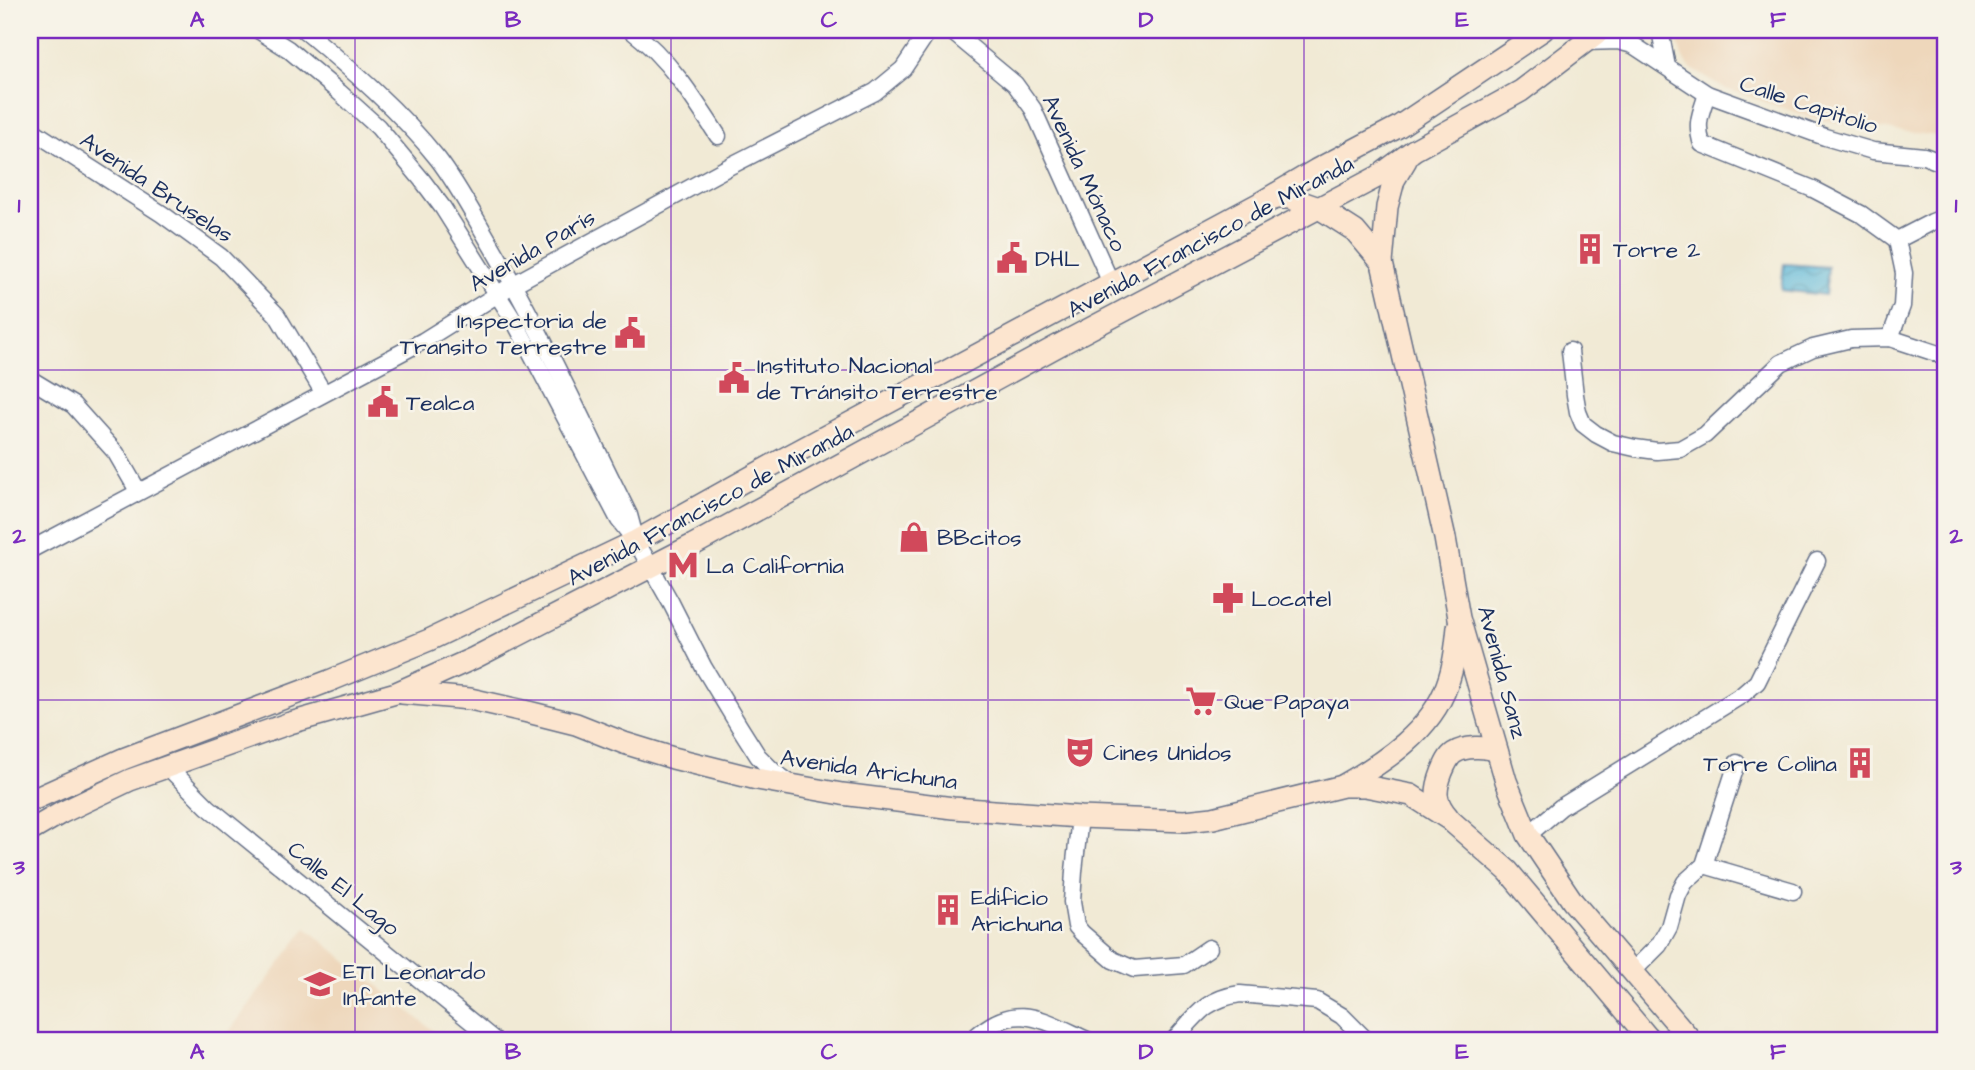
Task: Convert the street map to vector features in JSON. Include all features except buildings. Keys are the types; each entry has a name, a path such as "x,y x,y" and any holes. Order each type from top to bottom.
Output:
{"main road":[{"name":"Avenida Francisco de Miranda","path":"30,801 123,758 329,681 429,640 636,541 1398,127 1543,30"},
{"name":"Avenida Francisco de Miranda","path":"30,831 130,780 290,723 396,693 474,658 650,567 1063,343 1379,176 1413,150 1521,91 1592,36"},
{"path":"1382,263 1385,219 1394,180 1413,150"},
{"path":"1260,203 1277,198 1290,198 1319,208 1355,231 1382,263"},
{"name":"Avenida Sanz","path":"1382,263 1446,538 1459,618 1506,781 1528,835 1573,902 1691,1040"},
{"path":"1343,786 1398,749 1434,711 1451,672 1459,618"},
{"name":"Avenida Arichuna","path":"396,693 470,699 527,712 576,724 624,743 757,779 842,794 953,808 1185,821 1213,818 1343,786"},
{"path":"1450,820 1438,800 1436,788 1444,766 1456,752 1479,747 1497,751"},
{"path":"1343,786 1366,786 1411,795 1450,820 1508,871 1650,1040"}],"street":[{"path":"258,30 288,48 368,118 400,153 443,208 516,324 619,520 636,541 704,667 745,736 758,756 792,784"},
{"path":"288,48 298,30"},
{"path":"304,30 386,101 439,160 463,196 514,284 629,515 636,541"},
{"path":"631,30 671,68 718,136"},
{"name":"Avenida París","path":"30,550 423,341 514,284 732,165 875,92 903,69 929,30"},
{"name":"Avenida Mónaco","path":"950,30 1015,84 1033,109 1111,283"},
{"path":"1660,30 1667,67"},
{"name":"Calle Capitolio","path":"1592,36 1633,45 1707,93 1849,144 1873,151 1924,156 1945,164"},
{"path":"1707,93 1698,121 1702,144 1813,189 1861,214 1896,240 1904,273 1902,306 1891,338"},
{"name":"Avenida Bruselas","path":"30,130 152,208 221,257 277,315 323,392"},
{"path":"1896,240 1945,217"},
{"path":"1570,351 1578,412 1584,424 1613,443 1657,451 1680,449 1705,435 1781,363 1813,348 1851,339 1891,338 1945,356"},
{"path":"30,379 73,405 116,453 138,491"},
{"path":"1528,835 1561,807 1741,695 1757,682 1817,561"},
{"path":"1632,972 1659,944 1669,927 1678,895 1685,882 1704,865 1737,763"},
{"name":"Calle El Lago","path":"168,767 208,807 494,1040"},
{"path":"1080,817 1072,902 1076,926 1082,933 1113,960 1134,969 1184,965 1209,947"},
{"path":"1704,865 1793,891"},
{"path":"1174,1040 1206,1005 1240,994 1317,1001 1342,1016 1366,1040"},
{"path":"972,1040 987,1026 1012,1015 1048,1022 1087,1040"}],"shaded area":[{"path":"1677,30 1945,30 1945,137 1819,120 1726,89 1690,68 1682,56"},
{"name":"ETI Leonardo Infante","path":"306,928 445,1040 223,1040"}],"water":[{"path":"1784,264 1828,267 1825,295 1781,290"}],"place":[{"name":"Torre 2","path":"1590,249"},
{"name":"DHL","path":"1012,258"},
{"name":"Inspectoria de Transito Terrestre","path":"630,333"},
{"name":"Instituto Nacional de Tránsito Terrestre","path":"734,378"},
{"name":"Tealca","path":"383,402"},
{"name":"BBcitos","path":"914,537"},
{"name":"La California","path":"683,565"},
{"name":"Locatel","path":"1228,598"},
{"name":"Que Papaya","path":"1201,701"},
{"name":"Cines Unidos","path":"1080,752"},
{"name":"Torre Colina","path":"1860,763"},
{"name":"Edificio Arichuna","path":"948,910"},
{"name":"ETI Leonardo Infante","path":"320,984"}]}
